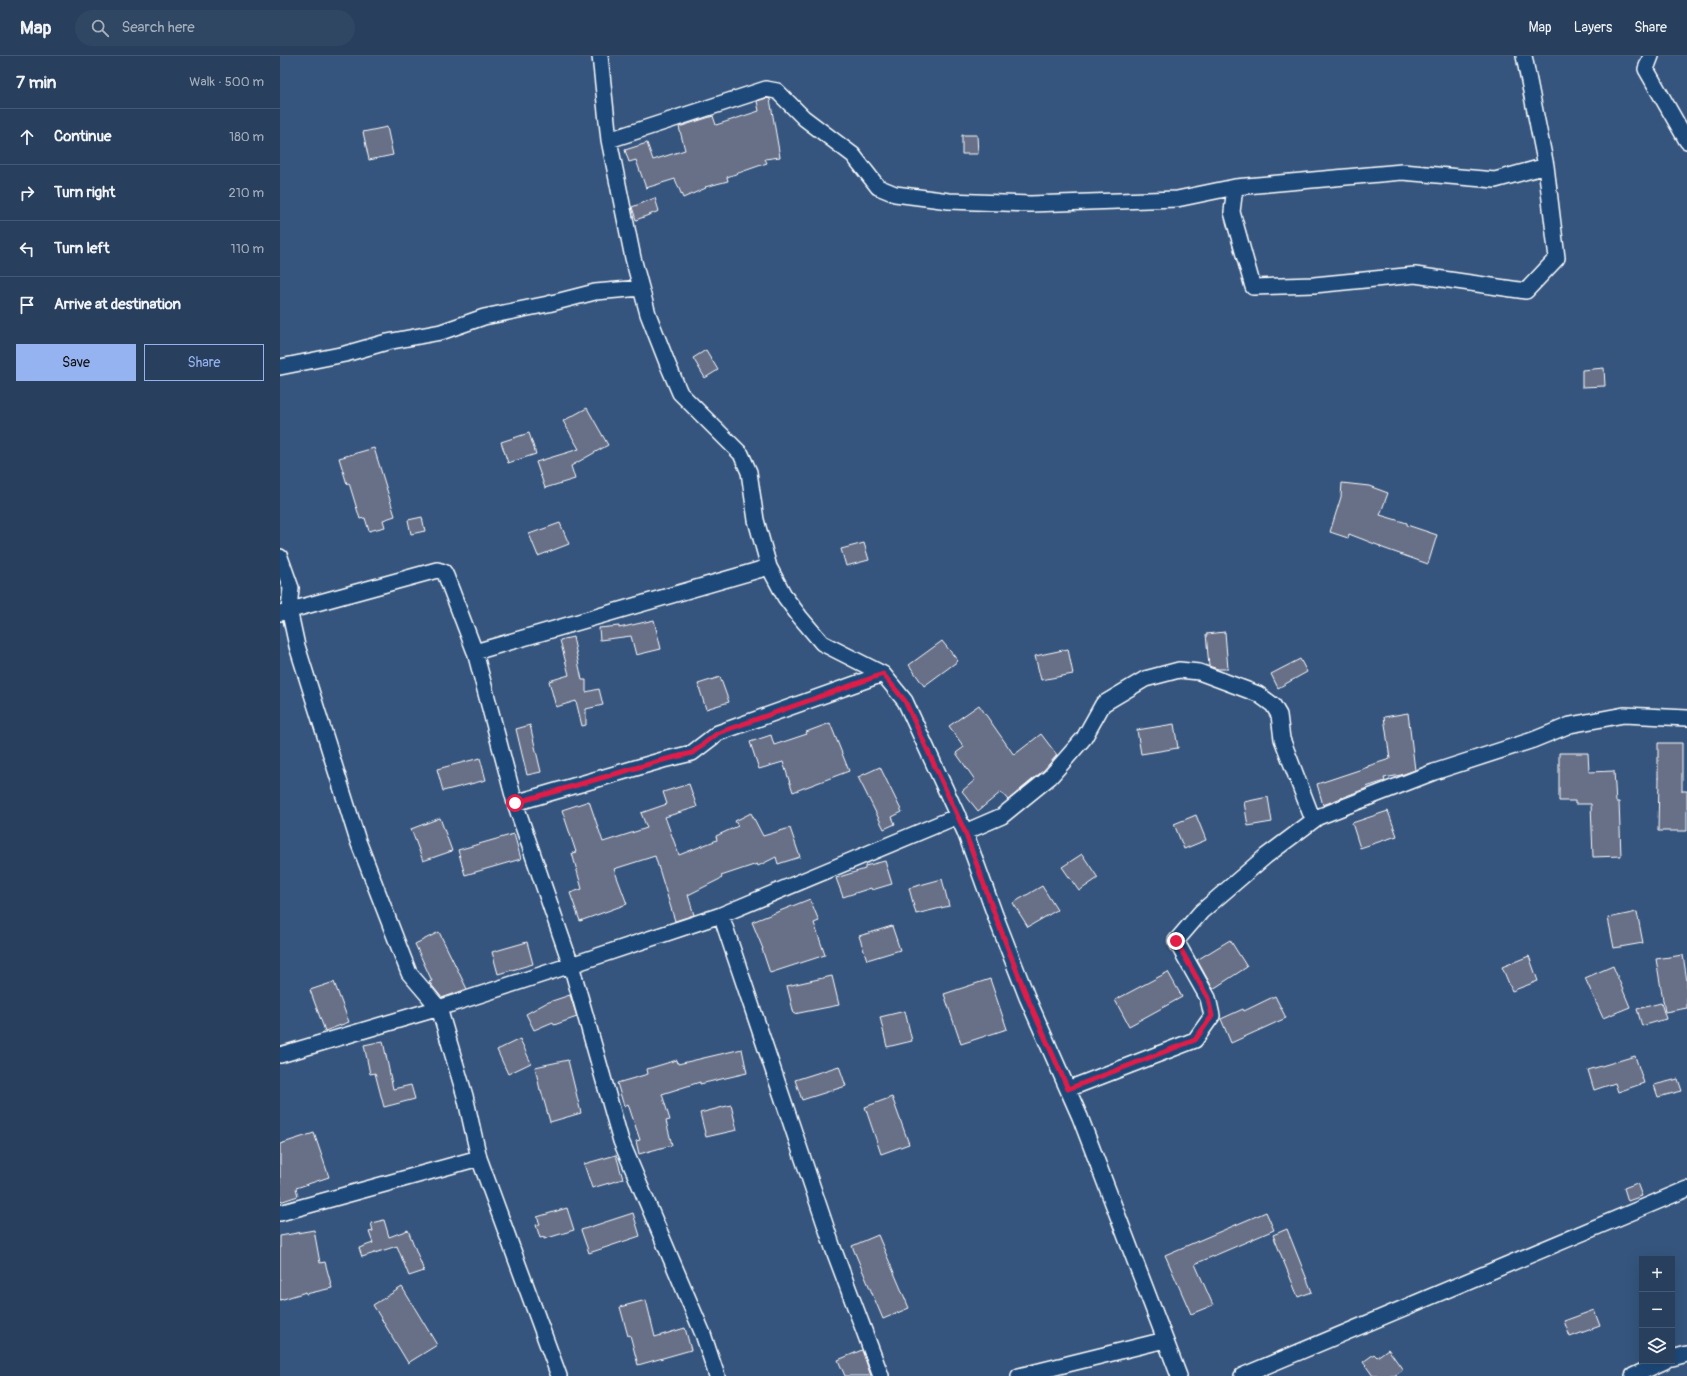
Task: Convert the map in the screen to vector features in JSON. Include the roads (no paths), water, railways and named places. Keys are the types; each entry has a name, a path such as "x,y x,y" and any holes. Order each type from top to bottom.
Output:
{"street":[{"path":"600,56 609,140 633,258 648,314 680,393 741,454 749,472 756,520 769,567 785,597 822,643 883,674 905,701 965,832 1027,997 1080,1117 1179,1376"},
{"path":"1235,187 1232,212 1253,286 1314,285 1415,275 1526,291 1557,258 1546,166 1524,56"},
{"path":"1651,56 1646,69 1687,142"},
{"path":"609,140 766,89 777,91 804,118 853,155 878,187 895,194 950,201 1030,204 1177,199 1235,187 1402,172 1495,180 1546,166"},
{"path":"280,367 345,354 387,342 441,332 484,317 548,304 595,292 641,288"},
{"path":"280,557 290,588 284,611 297,646 358,841 409,973 439,1008 465,1096 479,1158 558,1376"},
{"path":"475,652 769,567"},
{"path":"284,611 437,570 444,572 475,652 515,803 571,965 621,1141 703,1334 717,1376"},
{"path":"965,832 1002,816 1050,777 1084,738 1103,704 1145,679 1179,670 1199,672 1258,694 1273,704 1279,715 1282,739 1310,812 1313,816 1318,817"},
{"path":"515,803 692,753 718,733 883,674"},
{"path":"1068,1089 1195,1040 1212,1016 1208,998 1176,941 1201,912 1266,856 1318,817 1434,772 1533,740 1570,725 1624,715 1687,718"},
{"path":"281,1051 439,1008 721,915 958,816"},
{"path":"721,915 833,1248 881,1376"},
{"path":"280,1213 479,1158"},
{"path":"1242,1376 1687,1189"},
{"path":"1019,1376 1036,1374 1165,1340"},
{"path":"1675,1357 1687,1354"},
{"path":"1633,1376 1659,1364"}]}
